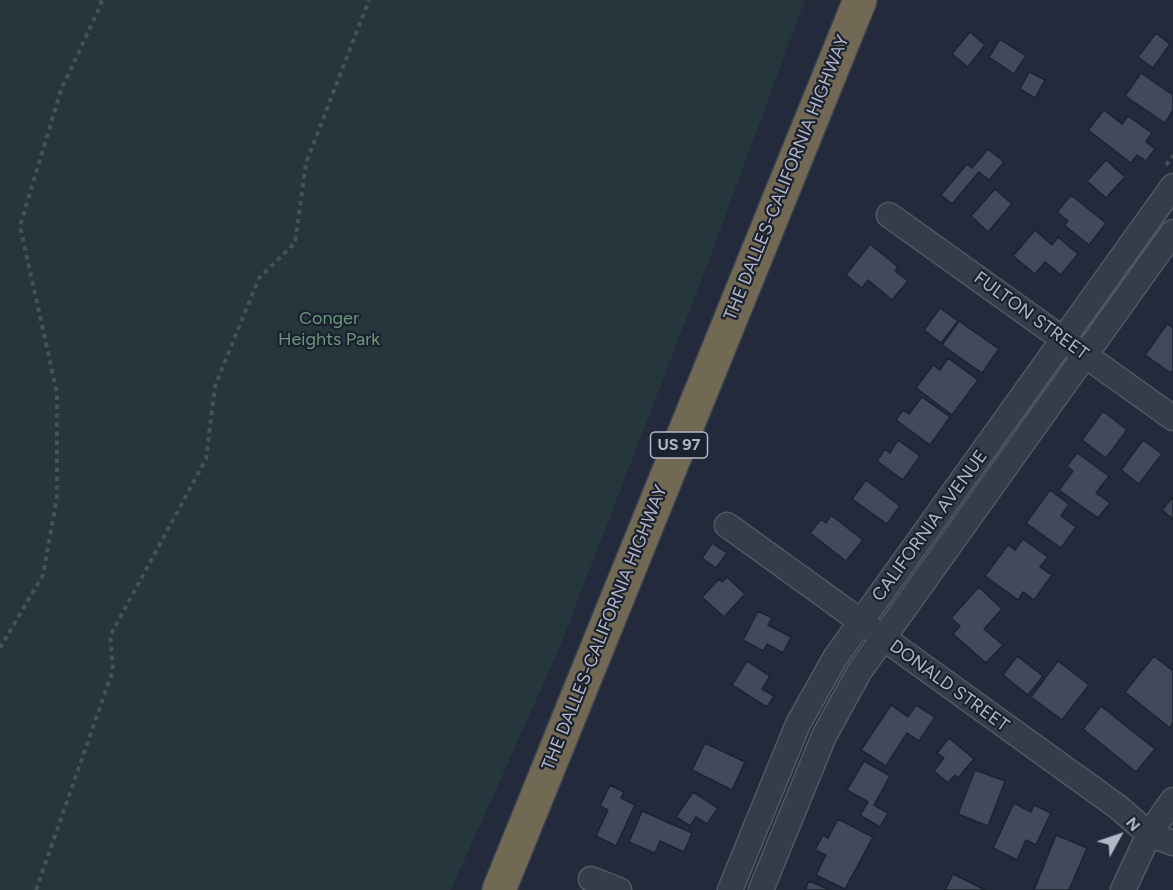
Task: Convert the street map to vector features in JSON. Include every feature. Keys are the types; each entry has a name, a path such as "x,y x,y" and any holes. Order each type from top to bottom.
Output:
{"highway":[{"name":"THE DALLES-CALIFORNIA HIGHWAY","path":"499,890 860,0"}],"street":[{"name":"CALIFORNIA AVENUE","path":"730,890 798,724 835,658 1173,186"},
{"name":"FULTON STREET","path":"889,215 1173,418"},
{"name":"CALIFORNIA AVENUE","path":"761,890 824,736 859,672 1173,232"},
{"name":"DONALD STREET","path":"727,525 1118,807 1149,834 1173,843"},
{"path":"1123,890 1149,834 1173,800"},
{"path":"591,879 619,890"}],"path":[{"path":"0,648 43,575 57,497 57,393 20,226 61,90 102,0"},
{"path":"36,890 113,670 110,636 206,459 215,386 259,278 295,243 306,163 369,0"}],"green space":[{"name":"Conger Heights Park","path":"0,0 805,0 709,260 559,649 451,890 0,890"}],"building":[{"path":"970,32 985,45 968,67 952,54"},
{"path":"1156,33 1170,44 1153,68 1138,57"},
{"path":"1000,39 1026,56 1014,74 989,57"},
{"path":"1029,72 1045,80 1035,98 1020,89"},
{"path":"1141,73 1173,95 1173,110 1165,123 1125,96"},
{"path":"1104,110 1122,124 1128,116 1152,133 1146,142 1155,149 1146,161 1137,155 1131,163 1088,130"},
{"path":"988,149 1004,162 989,180 979,172 952,204 941,195 967,164 972,168"},
{"path":"1106,160 1125,177 1106,198 1087,181"},
{"path":"995,189 1012,204 988,232 971,216"},
{"path":"1071,195 1106,223 1089,245 1064,225 1068,221 1057,212"},
{"path":"1035,230 1052,245 1058,237 1078,254 1061,275 1045,262 1035,274 1013,256"},
{"path":"870,244 898,267 895,271 908,281 892,300 868,280 862,288 846,275"},
{"path":"940,308 958,321 941,343 924,330"},
{"path":"959,321 999,349 982,373 942,345"},
{"path":"1167,324 1173,328 1173,370 1171,373 1145,355"},
{"path":"948,358 978,380 952,415 916,388 933,365 940,370"},
{"path":"922,397 950,417 930,445 896,420 903,410 909,414"},
{"path":"1103,411 1127,430 1106,458 1082,440"},
{"path":"898,440 920,456 903,480 877,461 885,449 890,453"},
{"path":"1143,440 1162,454 1139,484 1121,470"},
{"path":"1077,453 1109,476 1096,493 1110,503 1098,518 1059,490 1073,471 1067,466"},
{"path":"866,480 900,506 887,524 852,499"},
{"path":"1050,490 1069,504 1061,516 1076,527 1061,548 1026,523"},
{"path":"1173,497 1173,519 1162,510"},
{"path":"831,515 863,540 846,561 810,533 821,519 826,523"},
{"path":"1023,539 1048,557 1040,567 1052,575 1034,600 1023,592 1018,600 985,576 1008,545 1015,550"},
{"path":"712,543 727,553 716,568 702,558"},
{"path":"727,577 745,594 724,617 702,597 719,579 722,582"},
{"path":"979,587 1002,609 984,629 1003,645 986,663 953,634 960,626 951,618"},
{"path":"758,611 772,618 768,625 791,637 783,653 767,644 763,651 743,640"},
{"path":"1017,656 1043,676 1028,695 1003,675"},
{"path":"1154,656 1173,671 1173,723 1170,728 1125,692"},
{"path":"747,661 770,676 762,689 774,696 767,707 732,685"},
{"path":"1058,661 1089,685 1062,720 1031,697"},
{"path":"891,705 908,717 916,705 935,717 919,741 907,733 886,766 861,750"},
{"path":"1101,706 1155,749 1136,772 1083,729"},
{"path":"949,738 974,759 958,778 955,775 948,783 934,771 944,758 937,753"},
{"path":"705,743 745,762 732,790 692,770"},
{"path":"864,761 890,776 874,805 888,813 880,827 860,815 868,802 847,790"},
{"path":"975,770 1005,781 988,826 958,814"},
{"path":"610,785 624,792 621,798 635,805 616,846 596,836 608,810 600,806"},
{"path":"693,792 718,808 707,824 696,817 690,826 676,817"},
{"path":"1014,803 1031,812 1034,805 1051,813 1036,845 1026,840 1017,860 993,848"},
{"path":"642,811 692,833 684,852 660,841 655,853 629,842"},
{"path":"838,819 873,837 845,889 816,875 826,855 815,850 823,835 828,838"},
{"path":"1056,835 1087,848 1069,890 1034,890"},
{"path":"953,874 985,890 945,890"},
{"path":"809,881 830,890 805,890"}]}
